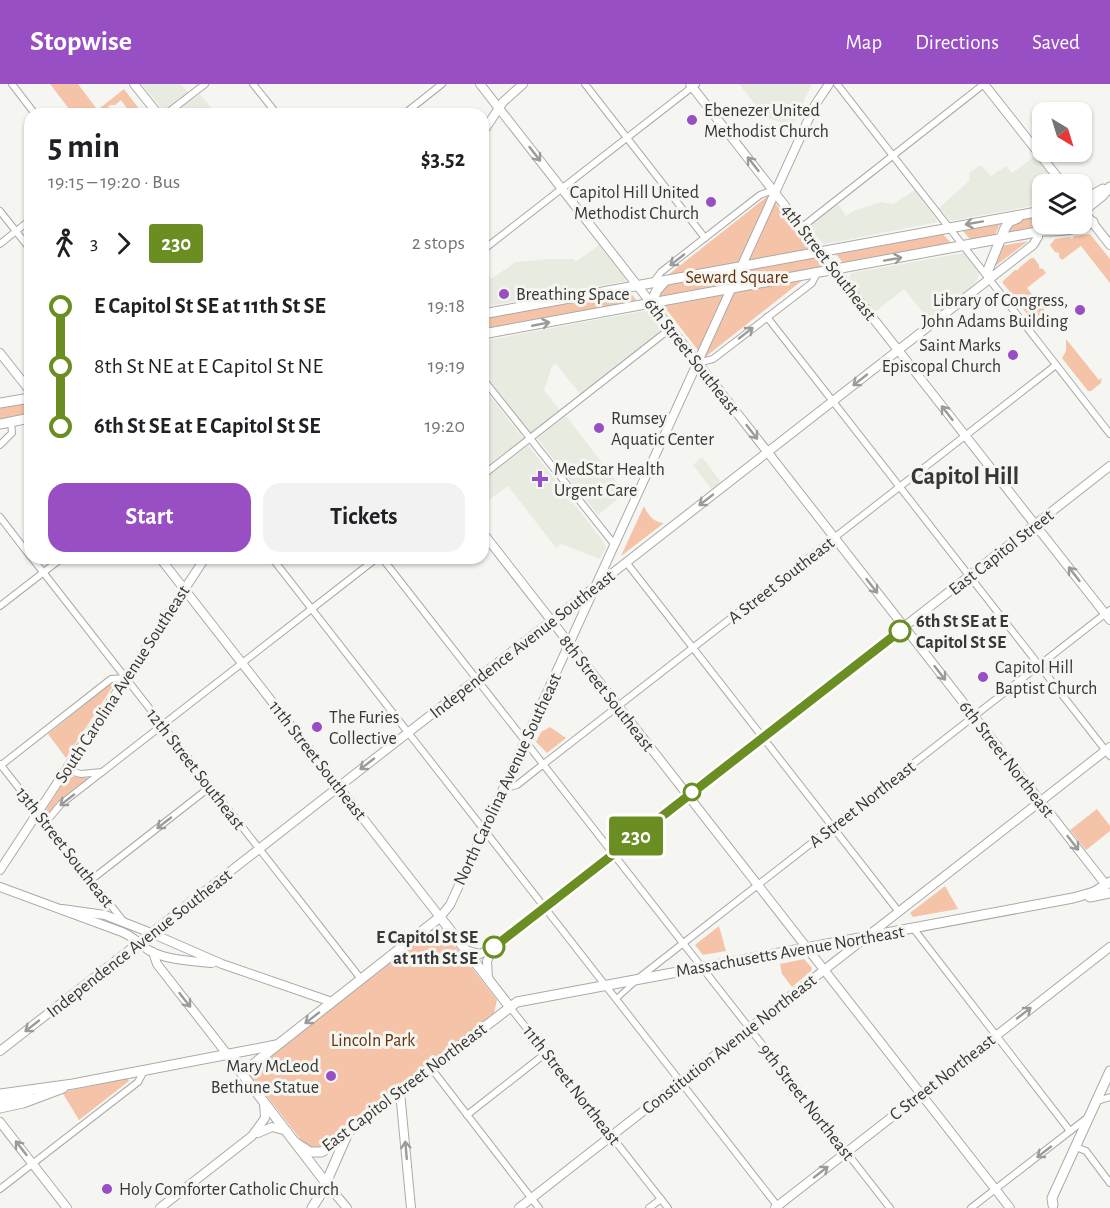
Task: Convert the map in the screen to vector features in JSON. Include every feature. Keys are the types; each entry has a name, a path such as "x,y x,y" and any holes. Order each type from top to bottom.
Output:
{"main road":[{"path":"134,84 153,108"},
{"path":"1092,200 1110,186"},
{"path":"489,313 1031,213"},
{"path":"989,279 988,270 1009,222 1031,213"},
{"path":"489,333 1032,233"},
{"name":"Independence Avenue Southeast","path":"0,1051 1033,245 1039,234"},
{"path":"817,273 821,252"},
{"name":"4th Street Southeast","path":"821,252 1108,615"},
{"path":"651,303 665,280"},
{"name":"6th Street Southeast","path":"651,303 904,627"},
{"path":"0,353 24,383"},
{"path":"0,403 24,399"},
{"path":"0,424 24,419"},
{"name":"East Capitol Street","path":"494,947 1110,466"},
{"name":"8th Street Southeast","path":"489,541 1010,1208"},
{"name":"11th Street Southeast","path":"165,564 475,963"},
{"name":"6th Street Northeast","path":"904,627 1109,887"},
{"name":"Constitution Avenue Northeast","path":"519,1208 1040,801 1108,751"},
{"name":"Massachusetts Avenue Northeast","path":"509,1006 527,999 1073,898 1109,887"},
{"path":"242,1073 440,917"},
{"path":"465,949 480,954 494,947"},
{"path":"488,979 487,962 494,947"},
{"name":"C Street Northeast","path":"777,1207 1110,947"},
{"path":"153,952 157,964 326,1183"},
{"name":"11th Street Northeast","path":"475,963 509,1006"},
{"name":"East Capitol Street Northeast","path":"296,1143 310,1152 319,1153 509,1006"},
{"path":"0,1094 73,1084 278,1044"},
{"path":"1052,1206 1058,1201 1090,1116 1103,1099 1110,1071"},
{"path":"0,1108 23,1103 73,1084"},
{"path":"0,1101 21,1097 47,1086"},
{"path":"1078,1148 1110,1086"},
{"path":"252,1136 265,1118 264,1101"},
{"path":"160,1208 252,1136 272,1127 287,1131"},
{"path":"312,1208 326,1183 348,1132"}],"street":[{"path":"12,84 30,108"},
{"path":"174,108 205,84"},
{"path":"253,84 272,108"},
{"path":"412,108 442,84"},
{"name":"6th Street Southeast","path":"480,84 651,303"},
{"path":"489,123 510,95 523,84"},
{"path":"585,84 705,238"},
{"name":"North Carolina Avenue Southeast","path":"440,917 450,905 815,105 829,84"},
{"path":"837,84 1110,434"},
{"path":"802,227 984,84 1054,174"},
{"path":"489,245 693,85"},
{"name":"4th Street Southeast","path":"693,85 821,252"},
{"path":"653,283 661,272 763,194 775,192"},
{"path":"0,211 24,241"},
{"path":"1093,222 1110,244"},
{"path":"0,244 24,225"},
{"path":"698,363 713,359 812,283 817,273"},
{"path":"767,317 1108,751"},
{"path":"489,470 671,328"},
{"name":"A Street Southeast","path":"503,789 517,784 544,765 1056,365"},
{"path":"489,387 614,544"},
{"path":"0,445 12,433 11,422"},
{"name":"12th Street Southeast","path":"0,517 24,548"},
{"path":"626,562 899,912"},
{"name":"12th Street Southeast","path":"37,564 361,980"},
{"path":"0,606 54,564"},
{"name":"South Carolina Avenue Southeast","path":"0,870 201,564"},
{"path":"277,564 777,1207"},
{"path":"46,822 61,804 368,564"},
{"name":"9th Street Northeast","path":"387,564 890,1208"},
{"name":"A Street Northeast","path":"616,999 638,979 758,885 1108,615"},
{"path":"0,765 111,679 125,678"},
{"name":"13th Street Southeast","path":"0,765 124,922 122,932"},
{"path":"66,770 81,774 103,772"},
{"path":"91,880 210,787"},
{"path":"0,887 122,932 153,952 188,960 222,964"},
{"path":"62,909 105,915 222,964 332,1002"},
{"path":"912,928 1070,1131"},
{"name":"11th Street Northeast","path":"509,1006 668,1208"},
{"path":"467,1115 546,1053"},
{"path":"431,1068 539,1208"},
{"path":"0,1189 138,1082 144,1071"},
{"path":"400,1092 411,1208"},
{"path":"971,1208 1090,1116"},
{"path":"0,1122 67,1208"},
{"path":"1078,1148 1087,1153 1110,1183"},
{"path":"326,1183 347,1208"},
{"path":"650,1208 661,1199"}],"shaded area":[{"path":"142,84 181,84 193,99 200,94 211,108 161,108"},
{"path":"739,84 812,84 792,126 765,117"},
{"path":"1032,158 1032,162 1040,162 1049,174 1032,174 1032,206 951,221 939,208 970,180 969,173 981,165 991,176 1006,166 1012,173"},
{"path":"915,190 938,222 825,244 809,226 838,204 846,216 856,210 881,202 893,204"},
{"path":"599,245 627,281 489,306 489,276 491,279 516,262 573,259 575,262"},
{"path":"964,253 979,273 977,280 929,320 904,289 875,312 849,278 851,273"},
{"path":"649,310 663,326 660,333 580,394 556,364 552,366 544,390 560,410 530,433 489,379 489,340"},
{"path":"489,395 523,438 489,464"},
{"path":"566,416 625,493 598,515 537,438"},
{"path":"528,445 600,537 606,547 600,559 561,544 556,548 508,486 489,500 489,476"},
{"path":"702,457 721,482 712,490 693,465"}],"green space":[{"path":"50,84 78,84 96,108 68,108"},
{"path":"124,89 138,108 127,108 121,100 108,108 100,108"},
{"name":"Seward Square","path":"769,195 823,264 704,358 649,287 654,286"},
{"path":"1032,218 1032,228 1008,232 1014,224"},
{"path":"1001,222 995,235 970,239 962,230"},
{"path":"942,233 951,243 843,263 835,253"},
{"path":"1090,234 1110,259 1110,283 1081,246 1062,260 1059,253 1055,252 1050,245 1055,239 1070,237 1072,239 1074,236"},
{"path":"1028,241 990,270 1001,246"},
{"path":"1034,258 1039,268 1046,273 1027,288 1058,330 1049,327 1040,330 1002,282"},
{"path":"629,291 637,301 489,329 489,317"},
{"path":"1066,339 1099,380 1102,378 1101,383 1091,391 1088,391 1062,358 1066,351"},
{"path":"23,402 24,414 0,419 0,407"},
{"path":"644,506 651,518 664,523 621,556"},
{"path":"110,684 113,686 66,758 48,734"},
{"path":"550,727 566,738 547,753 536,742 541,732"},
{"path":"67,777 88,778 57,802 47,815 45,811"},
{"path":"1097,809 1110,826 1110,831 1086,850 1070,830"},
{"path":"945,886 958,909 913,917 910,913"},
{"name":"Lincoln Park","path":"431,926 441,928 497,1000 494,1013 320,1149 308,1149 251,1076 251,1067"},
{"path":"719,926 726,951 703,955 695,945"},
{"path":"804,959 812,968 811,971 792,987 782,974 780,964"},
{"path":"125,1079 129,1081 79,1120 62,1092"}],"bus line":[{"name":"230","path":"494,947 900,631"}],"place":[{"name":"Ebenezer United Methodist Church","path":"692,120"},
{"name":"Capitol Hill United Methodist Church","path":"711,202"},
{"name":"Breathing Space","path":"504,294"},
{"name":"Library of Congress, John Adams Building","path":"1080,310"},
{"name":"Saint Marks Episcopal Church","path":"1013,355"},
{"name":"Rumsey Aquatic Center","path":"599,428"},
{"name":"MedStar Health Urgent Care","path":"540,479"},
{"name":"6th St SE at E Capitol St SE","path":"900,631"},
{"name":"Capitol Hill Baptist Church","path":"983,677"},
{"name":"The Furies Collective","path":"317,727"},
{"name":"E Capitol St SE at 11th St SE","path":"494,947"},
{"name":"Mary McLeod Bethune Statue","path":"331,1076"},
{"name":"Holy Comforter Catholic Church","path":"107,1189"}],"district":[{"name":"Capitol Hill","path":"965,476"}]}
